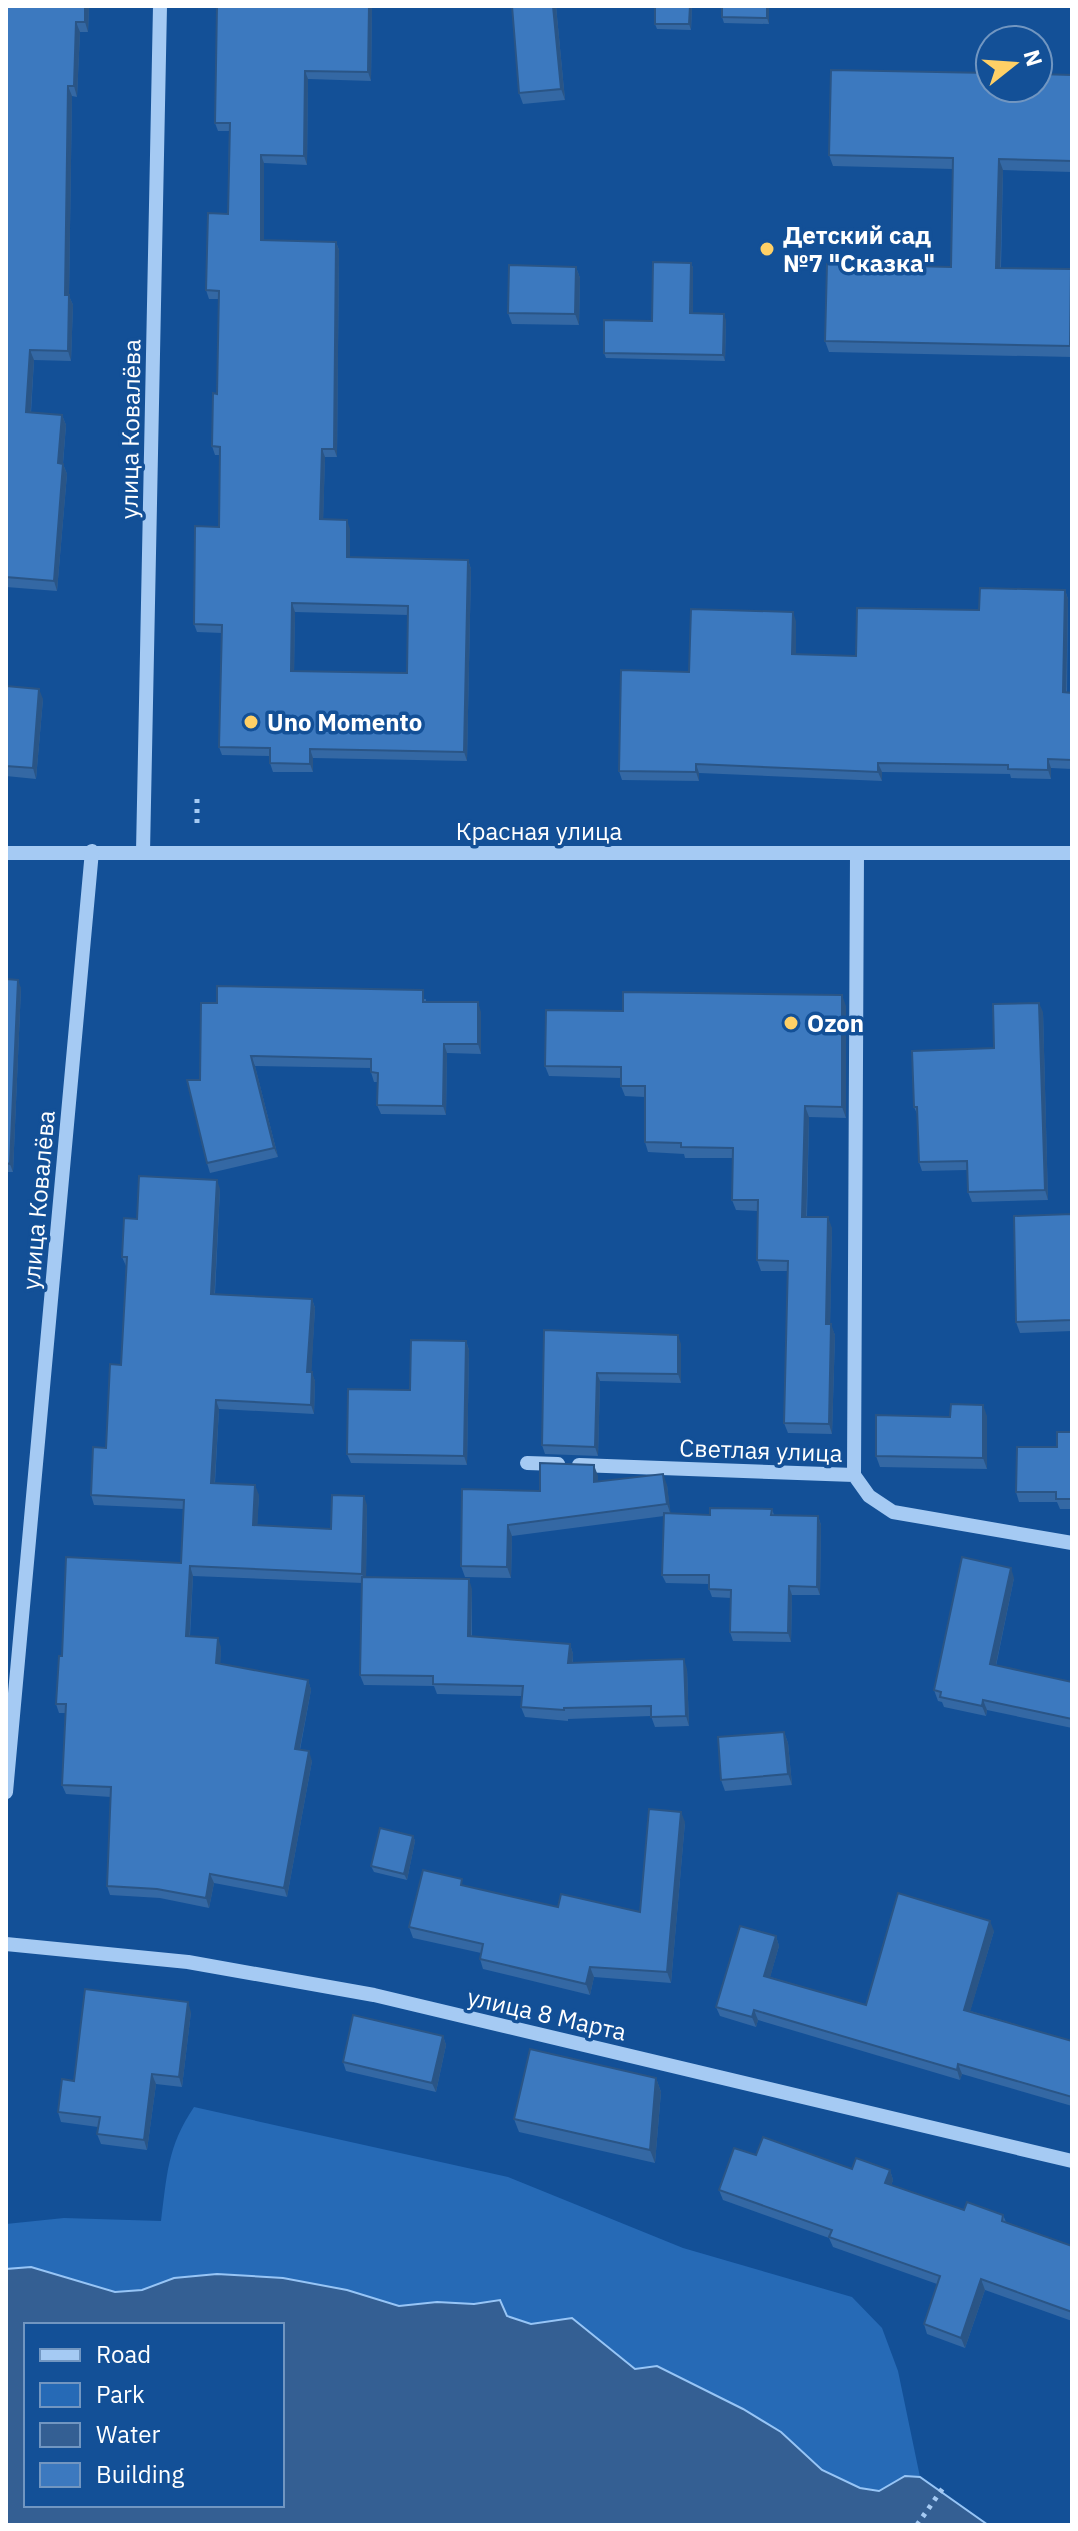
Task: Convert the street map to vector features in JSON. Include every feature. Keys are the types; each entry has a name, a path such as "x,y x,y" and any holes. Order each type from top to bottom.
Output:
{"street":[{"name":"улица Ковалёва","path":"143,852 160,6"},
{"name":"улица Ковалёва","path":"6,1792 92,851"},
{"name":"Красная улица","path":"6,853 1072,853"},
{"path":"854,1475 857,854"},
{"name":"Светлая улица","path":"527,1463 854,1475 869,1496 893,1512 1072,1543"},
{"name":"улица 8 Марта","path":"6,1944 188,1962 374,1995 1072,2161"}],"path":[{"path":"917,2525 945,2485"}],"green space":[{"path":"194,2107 508,2177 683,2248 852,2297 882,2328 898,2371 920,2477 905,2476 879,2492 860,2488 822,2470 781,2432 658,2366 636,2369 572,2318 531,2324 507,2316 500,2300 474,2304 437,2302 399,2306 347,2290 283,2278 217,2274 174,2278 142,2290 115,2292 32,2267 6,2269 6,2224 64,2218 161,2221 173,2149"}],"water":[{"path":"31,2267 115,2292 142,2290 174,2278 217,2274 283,2278 347,2290 399,2306 437,2302 474,2304 500,2300 507,2316 531,2324 572,2318 635,2369 657,2366 743,2409 781,2432 822,2470 860,2488 879,2491 905,2476 920,2477 988,2525 6,2525 6,2269"}],"building":[{"path":"6,6 85,6 85,22 76,22 74,86 68,86 65,295 69,295 68,351 30,350 26,412 62,415 58,463 63,464 54,581 6,577"},
{"path":"217,6 369,6 368,72 305,71 304,156 261,155 261,240 336,242 334,449 322,449 320,519 347,520 347,557 468,560 464,752 310,749 310,764 270,763 270,748 219,747 222,625 194,624 195,526 219,527 220,447 212,446 213,393 217,394 219,291 206,290 208,213 228,214 230,123 215,123","holes":["292,603 408,606 407,673 291,671"]},
{"path":"512,6 553,6 561,89 519,93"},
{"path":"655,6 690,6 689,24 655,24"},
{"path":"722,6 767,6 767,18 722,17"},
{"path":"831,70 974,73 974,104 1054,104 1054,74 1072,75 1072,161 999,159 996,268 1071,269 1070,346 825,341 827,264 951,267 953,158 829,155"},
{"path":"653,262 691,263 690,313 724,314 723,355 604,353 604,320 652,321"},
{"path":"509,265 576,267 575,314 508,313"},
{"path":"980,588 1065,590 1063,692 1072,693 1072,760 1048,759 1048,770 1008,769 1008,765 878,763 878,772 696,764 696,772 619,771 621,670 689,672 691,609 793,612 792,654 856,656 857,608 979,610"},
{"path":"6,686 39,689 33,768 6,766"},
{"path":"6,979 18,980 10,1164 6,1163"},
{"path":"217,986 423,990 423,1002 478,1002 478,1044 444,1044 443,1106 377,1105 378,1073 371,1072 371,1059 251,1056 274,1148 207,1163 187,1080 200,1080 201,1003 217,1003"},
{"path":"623,992 842,995 842,1107 805,1106 802,1217 828,1217 826,1324 831,1324 829,1424 784,1423 788,1261 757,1260 758,1200 732,1200 733,1148 681,1147 681,1143 645,1142 645,1086 621,1086 621,1067 545,1066 546,1010 623,1011"},
{"path":"1039,1003 1045,1190 968,1192 967,1161 919,1162 912,1051 994,1048 993,1004"},
{"path":"139,1176 217,1180 211,1294 312,1299 307,1372 312,1372 311,1405 216,1400 211,1483 255,1485 253,1525 331,1529 332,1495 364,1496 362,1574 190,1566 186,1636 218,1638 216,1663 308,1680 295,1749 309,1751 284,1888 210,1874 206,1898 157,1889 107,1886 111,1787 62,1785 66,1704 56,1704 59,1656 62,1656 66,1557 181,1563 184,1500 91,1495 93,1447 106,1448 110,1364 121,1365 127,1257 122,1257 124,1218 137,1219"},
{"path":"1072,1214 1072,1320 1016,1322 1014,1216"},
{"path":"544,1330 678,1335 678,1374 597,1373 595,1447 542,1445"},
{"path":"411,1340 466,1341 464,1456 347,1454 348,1389 410,1390"},
{"path":"951,1404 983,1405 983,1458 876,1456 876,1415 950,1417"},
{"path":"1057,1432 1072,1432 1072,1499 1056,1499 1056,1492 1016,1492 1017,1447 1057,1447"},
{"path":"540,1463 594,1465 594,1482 663,1474 667,1504 508,1525 507,1567 461,1566 462,1489 540,1491"},
{"path":"710,1508 772,1509 771,1515 818,1516 817,1587 789,1586 788,1633 730,1632 731,1590 709,1589 709,1575 662,1575 664,1513 710,1515"},
{"path":"962,1557 1011,1568 990,1664 1072,1682 1072,1719 983,1700 982,1706 940,1697 941,1692 934,1690"},
{"path":"362,1577 469,1579 468,1636 570,1644 568,1663 684,1659 686,1716 651,1717 651,1706 564,1710 521,1707 523,1686 433,1684 433,1676 360,1675"},
{"path":"784,1732 788,1774 721,1780 718,1737"},
{"path":"649,1809 681,1812 667,1972 590,1967 586,1984 480,1959 483,1944 409,1927 423,1870 462,1879 461,1885 558,1907 561,1894 640,1912"},
{"path":"380,1828 413,1836 404,1874 371,1866"},
{"path":"898,1893 990,1921 964,2010 1072,2041 1072,2097 958,2064 957,2070 754,2010 752,2017 716,2007 740,1926 776,1936 764,1976 866,2005"},
{"path":"85,1989 188,2002 179,2077 152,2074 144,2140 97,2134 100,2117 58,2112 62,2079 74,2081"},
{"path":"353,2015 443,2036 432,2083 343,2062"},
{"path":"530,2049 656,2078 650,2150 514,2119"},
{"path":"763,2137 852,2169 856,2158 890,2170 885,2183 964,2210 967,2202 1003,2215 1002,2221 1072,2246 1072,2312 981,2279 961,2338 924,2324 940,2276 829,2237 832,2230 719,2190 734,2148 756,2155"}],"place":[{"name":"Детский сад №7 \"Сказка\"","path":"767,249"},
{"name":"Uno Momento","path":"251,722"},
{"name":"Ozon","path":"791,1023"}]}
